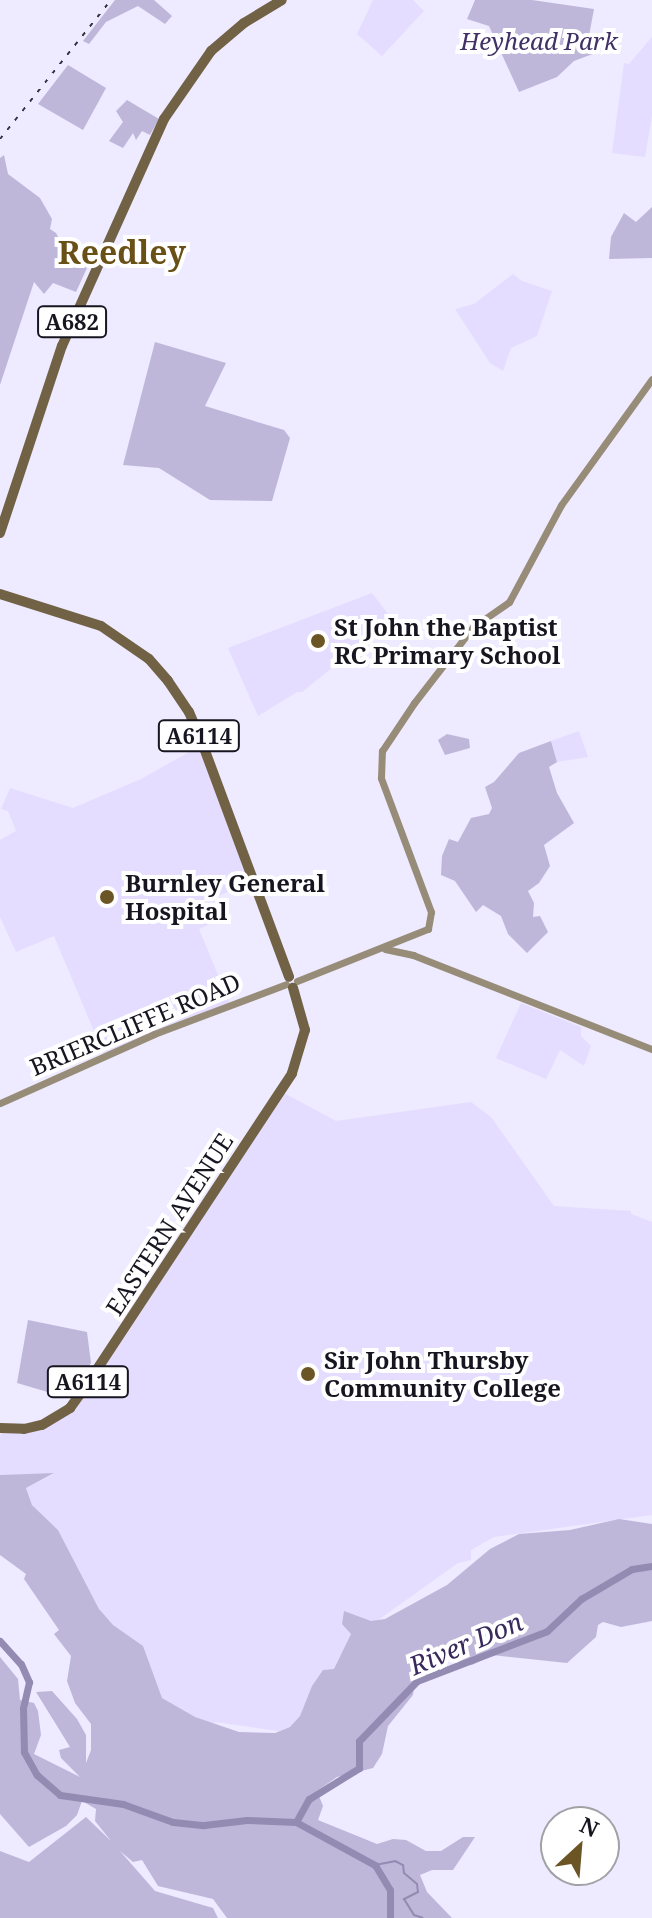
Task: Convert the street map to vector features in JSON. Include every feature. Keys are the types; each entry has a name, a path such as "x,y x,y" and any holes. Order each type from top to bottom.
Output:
{"highway":[{"name":"A682","path":"0,533 62,346 164,119 211,51 244,23 282,0"},
{"name":"A6114","path":"0,594 101,626 149,659 168,681 189,712 204,748 291,982"},
{"name":"EASTERN AVENUE","path":"0,1428 42,1425 70,1408 292,1073 305,1030 291,982"}],"street":[{"name":"BRIERCLIFFE ROAD","path":"0,1103 154,1034 425,932 431,922 431,912 381,778 382,751 473,627 509,602 577,480 652,379"},
{"path":"399,951 400,941"},
{"name":"BRIERCLIFFE ROAD","path":"383,949 399,951 652,1049"}],"shaded area":[{"path":"373,0 413,0 424,11 382,56 357,34"},
{"path":"652,37 652,116 645,157 612,153 624,63 629,64"},
{"path":"513,274 522,281 552,291 537,336 511,348 503,371 490,363 455,309 474,304"},
{"name":"St John the Baptist RC Primary School","path":"372,593 391,618 385,625 302,692 258,716 228,648"},
{"path":"579,731 588,757 557,762 551,741"},
{"name":"Burnley General Hospital","path":"198,747 249,883 204,902 212,923 199,929 230,1004 104,1055 54,936 16,952 0,917 0,840 16,831 8,811 1,809 10,788 73,808 141,779"},
{"path":"521,1003 581,1027 581,1036 591,1046 584,1066 560,1050 546,1079 496,1058"},
{"path":"284,1093 336,1121 471,1102 491,1117 554,1206 631,1211 631,1214 652,1222 652,1515 494,1537 471,1550 471,1560 458,1563 360,1633 316,1719 278,1731 215,1722 210,1731 167,1707 99,1609 58,1530 32,1505 26,1488 54,1474 0,1475 0,1436 3,1432 54,1423 126,1335"}],"green space":[{"path":"115,0 154,0 172,16 165,24 138,6 106,22 89,44 83,41"},
{"name":"Heyhead Park","path":"475,0 532,0 594,9 588,41 600,43 598,52 574,61 557,77 519,92 489,26 467,19"},
{"path":"68,65 106,88 83,130 38,104"},
{"path":"127,100 159,119 150,135 142,131 136,140 133,133 123,148 109,141 123,122 116,111"},
{"path":"4,155 8,174 40,198 52,219 50,229 56,233 64,248 87,268 76,292 53,283 44,294 34,282 0,385 0,158"},
{"path":"652,207 652,258 609,259 611,237 624,213 636,222"},
{"path":"155,342 226,363 205,406 284,430 290,438 272,501 210,500 159,468 123,465"},
{"path":"447,734 469,739 470,748 445,755 438,740"},
{"path":"551,741 557,762 549,767 557,793 574,823 544,845 550,866 539,883 528,891 534,903 533,917 540,916 548,932 527,953 508,934 501,916 483,905 476,912 455,881 441,875 442,856 449,839 458,842 471,818 489,814 492,808 485,787 494,782 519,753"},
{"path":"28,1320 87,1332 91,1363 68,1398 17,1383"},
{"path":"54,1473 26,1488 32,1505 58,1530 99,1609 113,1625 143,1646 162,1698 195,1717 239,1732 275,1733 290,1727 300,1716 312,1686 323,1670 334,1669 351,1634 342,1624 344,1611 371,1621 385,1619 447,1585 490,1549 519,1534 570,1530 619,1519 652,1524 652,1621 621,1627 603,1622 598,1625 596,1637 567,1663 492,1655 472,1665 452,1660 416,1668 413,1695 388,1726 382,1754 373,1768 337,1777 317,1791 323,1806 318,1820 377,1844 393,1839 406,1840 426,1851 441,1851 463,1837 475,1837 453,1870 432,1870 420,1875 427,1892 452,1918 227,1918 213,1899 158,1886 142,1860 133,1862 120,1851 155,1891 213,1908 218,1918 0,1918 0,1851 29,1862 86,1817 111,1841 95,1821 96,1809 82,1801 77,1815 66,1826 29,1847 0,1814 0,1657 18,1679 20,1700 34,1703 38,1711 41,1735 34,1754 80,1777 61,1758 59,1750 70,1747 36,1692 52,1691 77,1719 86,1735 86,1763 91,1750 91,1724 75,1703 67,1681 71,1656 54,1634 59,1630 24,1579 26,1574 0,1555 0,1475"}],"waterway":[{"name":"River Don","path":"296,1822 309,1799 359,1768 359,1741 417,1681 547,1631 581,1599 632,1569 652,1566"},
{"path":"0,1641 21,1664 29,1682 23,1708 24,1752 37,1775 60,1795 123,1804 173,1822 204,1825 247,1820 296,1822 375,1865 390,1890 390,1918"},
{"path":"375,1865 395,1861 403,1865 404,1873 417,1884 418,1892 404,1899 414,1915 423,1918"}],"railway":[{"path":"0,139 111,0"}],"place":[{"name":"St John the Baptist RC Primary School","path":"318,641"},
{"name":"Burnley General Hospital","path":"107,897"},
{"name":"Sir John Thursby Community College","path":"308,1374"}],"district":[{"name":"Reedley","path":"122,252"}]}
